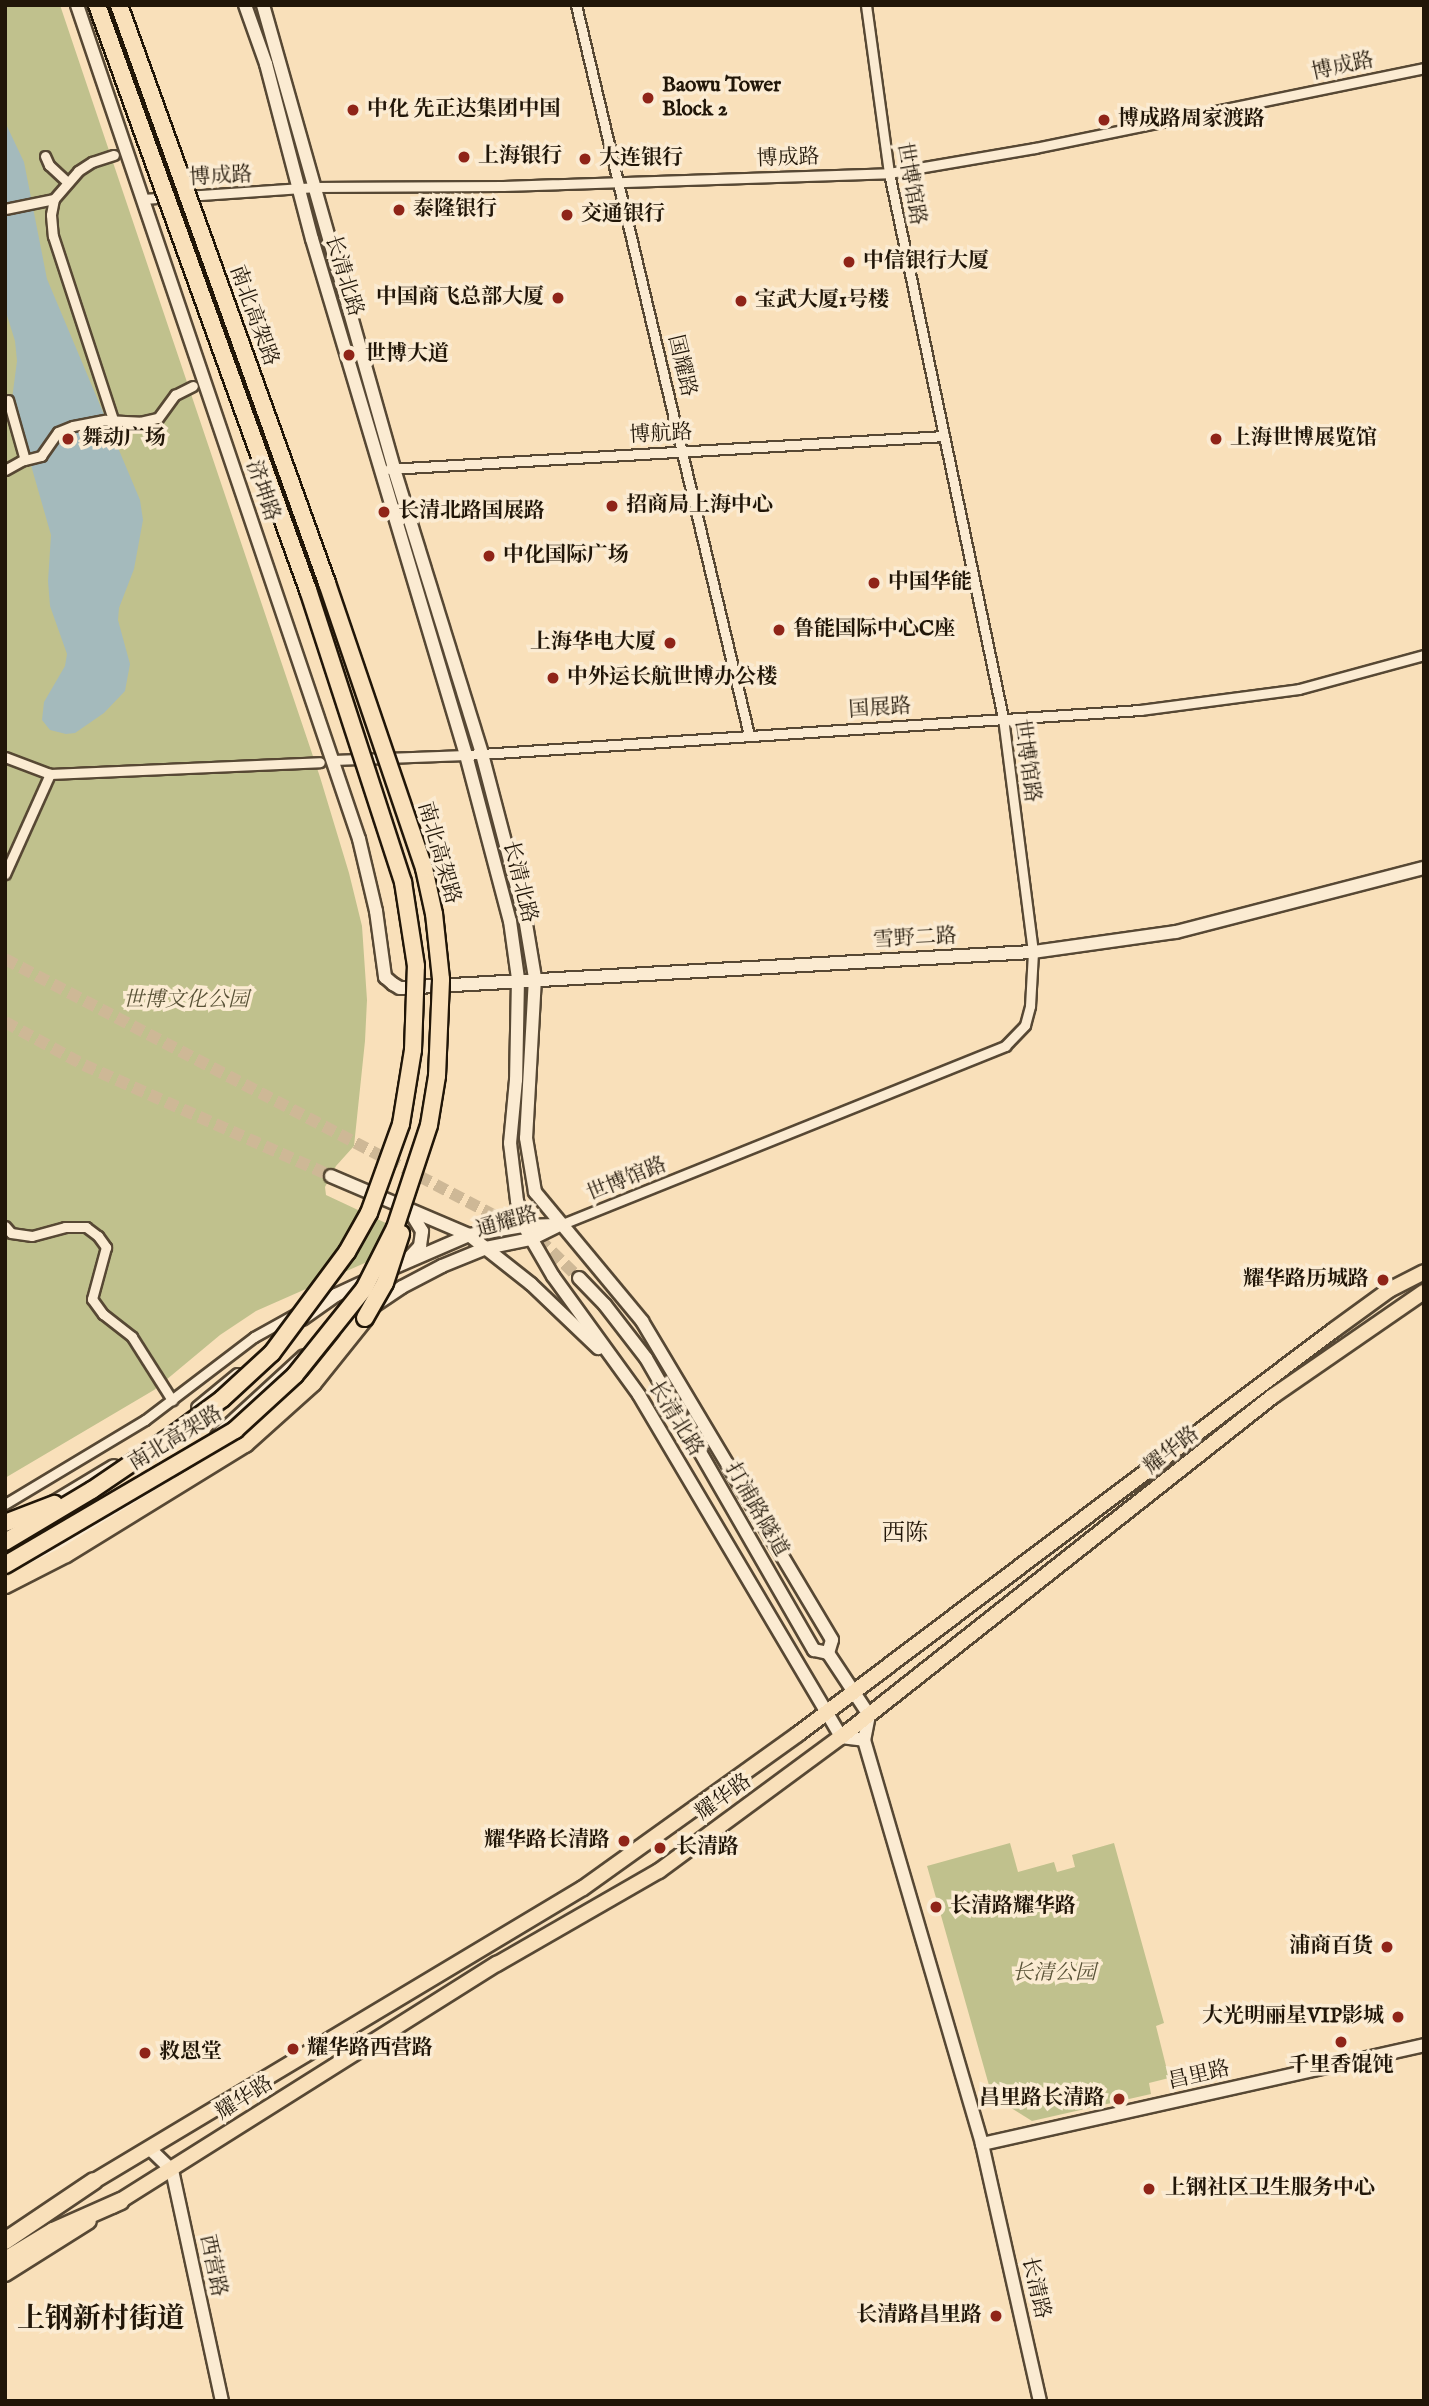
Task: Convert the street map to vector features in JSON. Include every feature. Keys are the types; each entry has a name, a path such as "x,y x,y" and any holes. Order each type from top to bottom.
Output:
{"highway":[{"name":"南北高架路","path":"5,1542 92,1490 222,1399 272,1353 348,1252 369,1213 401,1124 413,1050 416,966 403,882 308,590 97,5"},
{"name":"南北高架路","path":"5,1565 235,1430 295,1375 364,1289 395,1228 411,1187 429,1125 437,1076 441,979 434,914 424,867 327,583 119,5"},
{"path":"5,1585 66,1554 245,1444 313,1383 365,1318 385,1283 401,1236 411,1187"},
{"path":"5,1523 92,1490"},
{"path":"5,2241 94,2181"},
{"path":"5,2260 53,2231 121,2201"}],"main road":[{"name":"济坤路","path":"77,5 327,761 369,875 385,976 400,988"},
{"name":"长清北路","path":"246,5 265,64 298,190 467,755 510,921 518,979 516,1080 510,1143 517,1201 524,1226 613,1363 639,1395 826,1713"},
{"name":"长清北路","path":"262,5 394,468 482,754 525,918 535,978 526,1138 529,1171 535,1192 642,1321 832,1640 828,1653 853,1693"},
{"name":"雪野二路","path":"400,988 535,978 1033,952 1176,932 1424,868"},
{"path":"331,1176 469,1235 531,1284 613,1363"},
{"path":"405,1261 420,1246 422,1231 410,1211"},
{"name":"通耀路","path":"5,1531 141,1450 192,1414 309,1313 336,1295 405,1261 469,1235 524,1226 560,1225"},
{"name":"通耀路","path":"5,1577 158,1485 302,1358 402,1287 486,1248 531,1240 560,1225"},
{"name":"耀华路","path":"5,2231 94,2181 583,1888 853,1693 1334,1330 1389,1290 1424,1272"},
{"name":"打浦路隧道","path":"579,1278 605,1305 646,1358 814,1650 828,1653"},
{"name":"耀华路","path":"5,2274 498,1964 659,1871 841,1737 1273,1396 1424,1292"},
{"path":"853,1693 869,1715"},
{"path":"826,1713 841,1737 864,1740"},
{"name":"长清路","path":"869,1715 864,1740 982,2144 1040,2401"},
{"name":"昌里路","path":"982,2144 1424,2045"},
{"path":"149,2148 172,2170"},
{"name":"西营路","path":"172,2170 222,2401"}],"street":[{"name":"国耀路","path":"576,5 620,182 748,735"},
{"name":"世博馆路","path":"560,1225 1005,1046 1025,1024 1033,983 1033,952 1003,718 889,173 866,5"},
{"name":"博成路","path":"143,198 313,187 620,182 889,173 1035,148 1424,68"},
{"path":"113,420 53,236 51,215 54,200 67,182 92,162 114,155"},
{"path":"45,156 49,165 67,182"},
{"path":"5,209 54,200"},
{"path":"5,470 47,451 58,432 73,426 113,420 139,422 158,418 175,395 193,386"},
{"path":"8,400 25,460"},
{"name":"博航路","path":"381,469 944,436"},
{"name":"国展路","path":"51,774 467,755 1140,710 1299,689 1424,655"},
{"path":"5,757 51,774 5,874"},
{"path":"5,1226 11,1233 33,1236 65,1227 86,1227 99,1236 106,1247 92,1299 103,1314 132,1336 172,1399"},
{"path":"5,1504 145,1420 254,1337 336,1295"}],"green space":[{"name":"世博文化公园","path":"5,5 60,5 320,777 349,873 362,926 367,1000 365,1041 354,1146 336,1166 325,1187 326,1195 405,1232 408,1239 401,1247 256,1311 220,1335 154,1390 5,1478"},
{"name":"长清公园","path":"1010,1843 1018,1872 1054,1862 1057,1872 1075,1867 1072,1855 1114,1843 1164,2023 1156,2026 1169,2078 1149,2083 1151,2094 1032,2121 992,2096 927,1866"}],"shaded area":[{"path":"5,122 24,162 47,279 140,500 143,520 134,569 119,608 118,620 130,664 125,691 104,713 75,733 66,734 50,730 42,720 44,702 65,666 67,654 50,606 48,581 51,535 12,399 17,361 15,341 5,309"}],"tunnel":[{"path":"5,959 539,1239 579,1278"},
{"path":"5,1022 84,1065 331,1176"}],"place":[{"name":"Baowu Tower Block 2","path":"648,98"},
{"name":"中化 先正达集团中国","path":"353,110"},
{"name":"博成路周家渡路","path":"1104,120"},
{"name":"上海银行","path":"464,157"},
{"name":"大连银行","path":"585,159"},
{"name":"泰隆银行","path":"399,210"},
{"name":"交通银行","path":"567,215"},
{"name":"中信银行大厦","path":"849,262"},
{"name":"中国商飞总部大厦","path":"558,298"},
{"name":"宝武大厦1号楼","path":"741,301"},
{"name":"世博大道","path":"349,355"},
{"name":"舞动广场","path":"68,439"},
{"name":"上海世博展览馆","path":"1216,439"},
{"name":"招商局上海中心","path":"612,506"},
{"name":"长清北路国展路","path":"384,512"},
{"name":"中化国际广场","path":"489,556"},
{"name":"中国华能","path":"874,583"},
{"name":"鲁能国际中心C座","path":"779,630"},
{"name":"上海华电大厦","path":"670,643"},
{"name":"中外运长航世博办公楼","path":"553,678"},
{"name":"耀华路历城路","path":"1383,1280"},
{"name":"耀华路长清路","path":"624,1841"},
{"name":"长清路","path":"660,1848"},
{"name":"长清路耀华路","path":"936,1907"},
{"name":"浦商百货","path":"1387,1947"},
{"name":"大光明丽星VIP影城","path":"1398,2017"},
{"name":"千里香馄饨","path":"1341,2042"},
{"name":"耀华路西营路","path":"293,2049"},
{"name":"救恩堂","path":"145,2053"},
{"name":"昌里路长清路","path":"1119,2099"},
{"name":"上钢社区卫生服务中心","path":"1149,2189"},
{"name":"长清路昌里路","path":"996,2316"}],"district":[{"name":"西陈","path":"905,1534"},
{"name":"上钢新村街道","path":"101,2320"}]}
